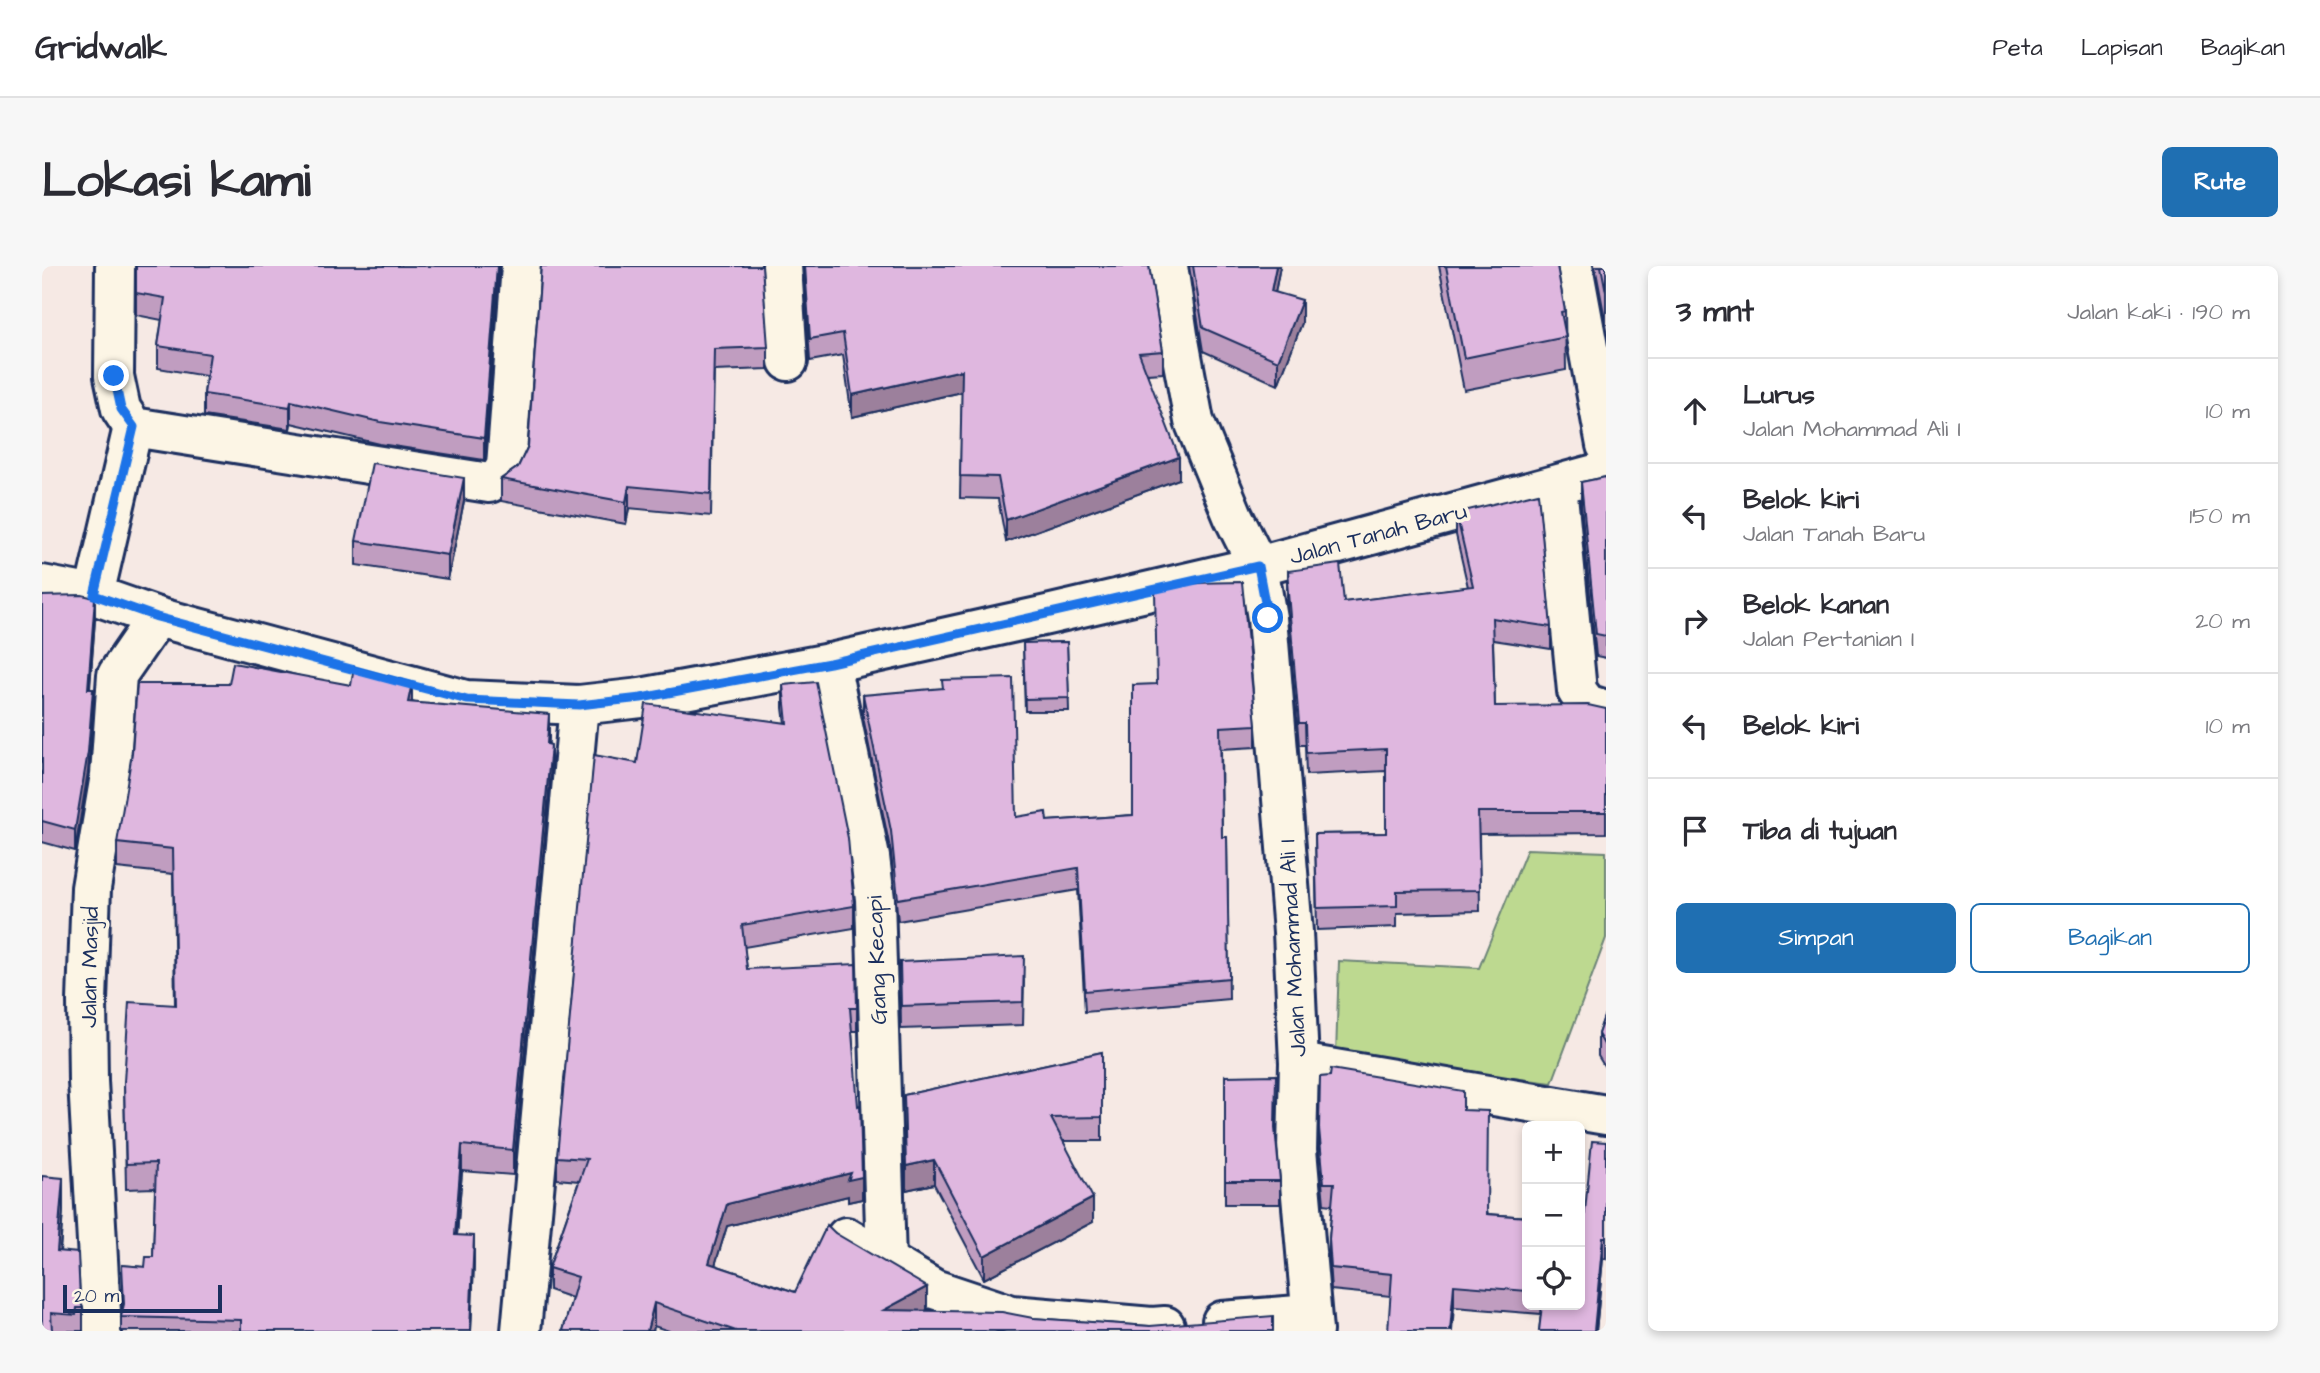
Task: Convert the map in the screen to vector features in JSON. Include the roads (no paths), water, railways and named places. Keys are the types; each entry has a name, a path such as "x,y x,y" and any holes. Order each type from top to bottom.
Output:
{"street":[{"path":"115,266 114,376 121,409 134,427 489,482 499,478 506,466 521,266"},
{"path":"782,266 788,360"},
{"name":"Jalan Mohammad Ali I","path":"1168,266 1194,421 1233,516 1258,566 1268,618 1293,932 1299,1063 1297,1150 1312,1323"},
{"path":"1573,266 1606,452"},
{"path":"94,595 134,427"},
{"name":"Jalan Tanah Baru","path":"42,585 94,595 157,617 467,700 579,705 641,698 830,663 1258,566 1557,485 1606,452"},
{"path":"1557,485 1577,691 1596,707"},
{"name":"Jalan Masjid","path":"102,1331 88,1081 87,1001 91,888 110,775 117,675 157,617"},
{"name":"Gang Kecapi","path":"830,663 870,857 875,899 886,1261"},
{"path":"521,1331 579,705"},
{"path":"1299,1063 1606,1115"},
{"path":"846,1237 934,1289 1012,1315 1152,1327 1312,1323"}]}
